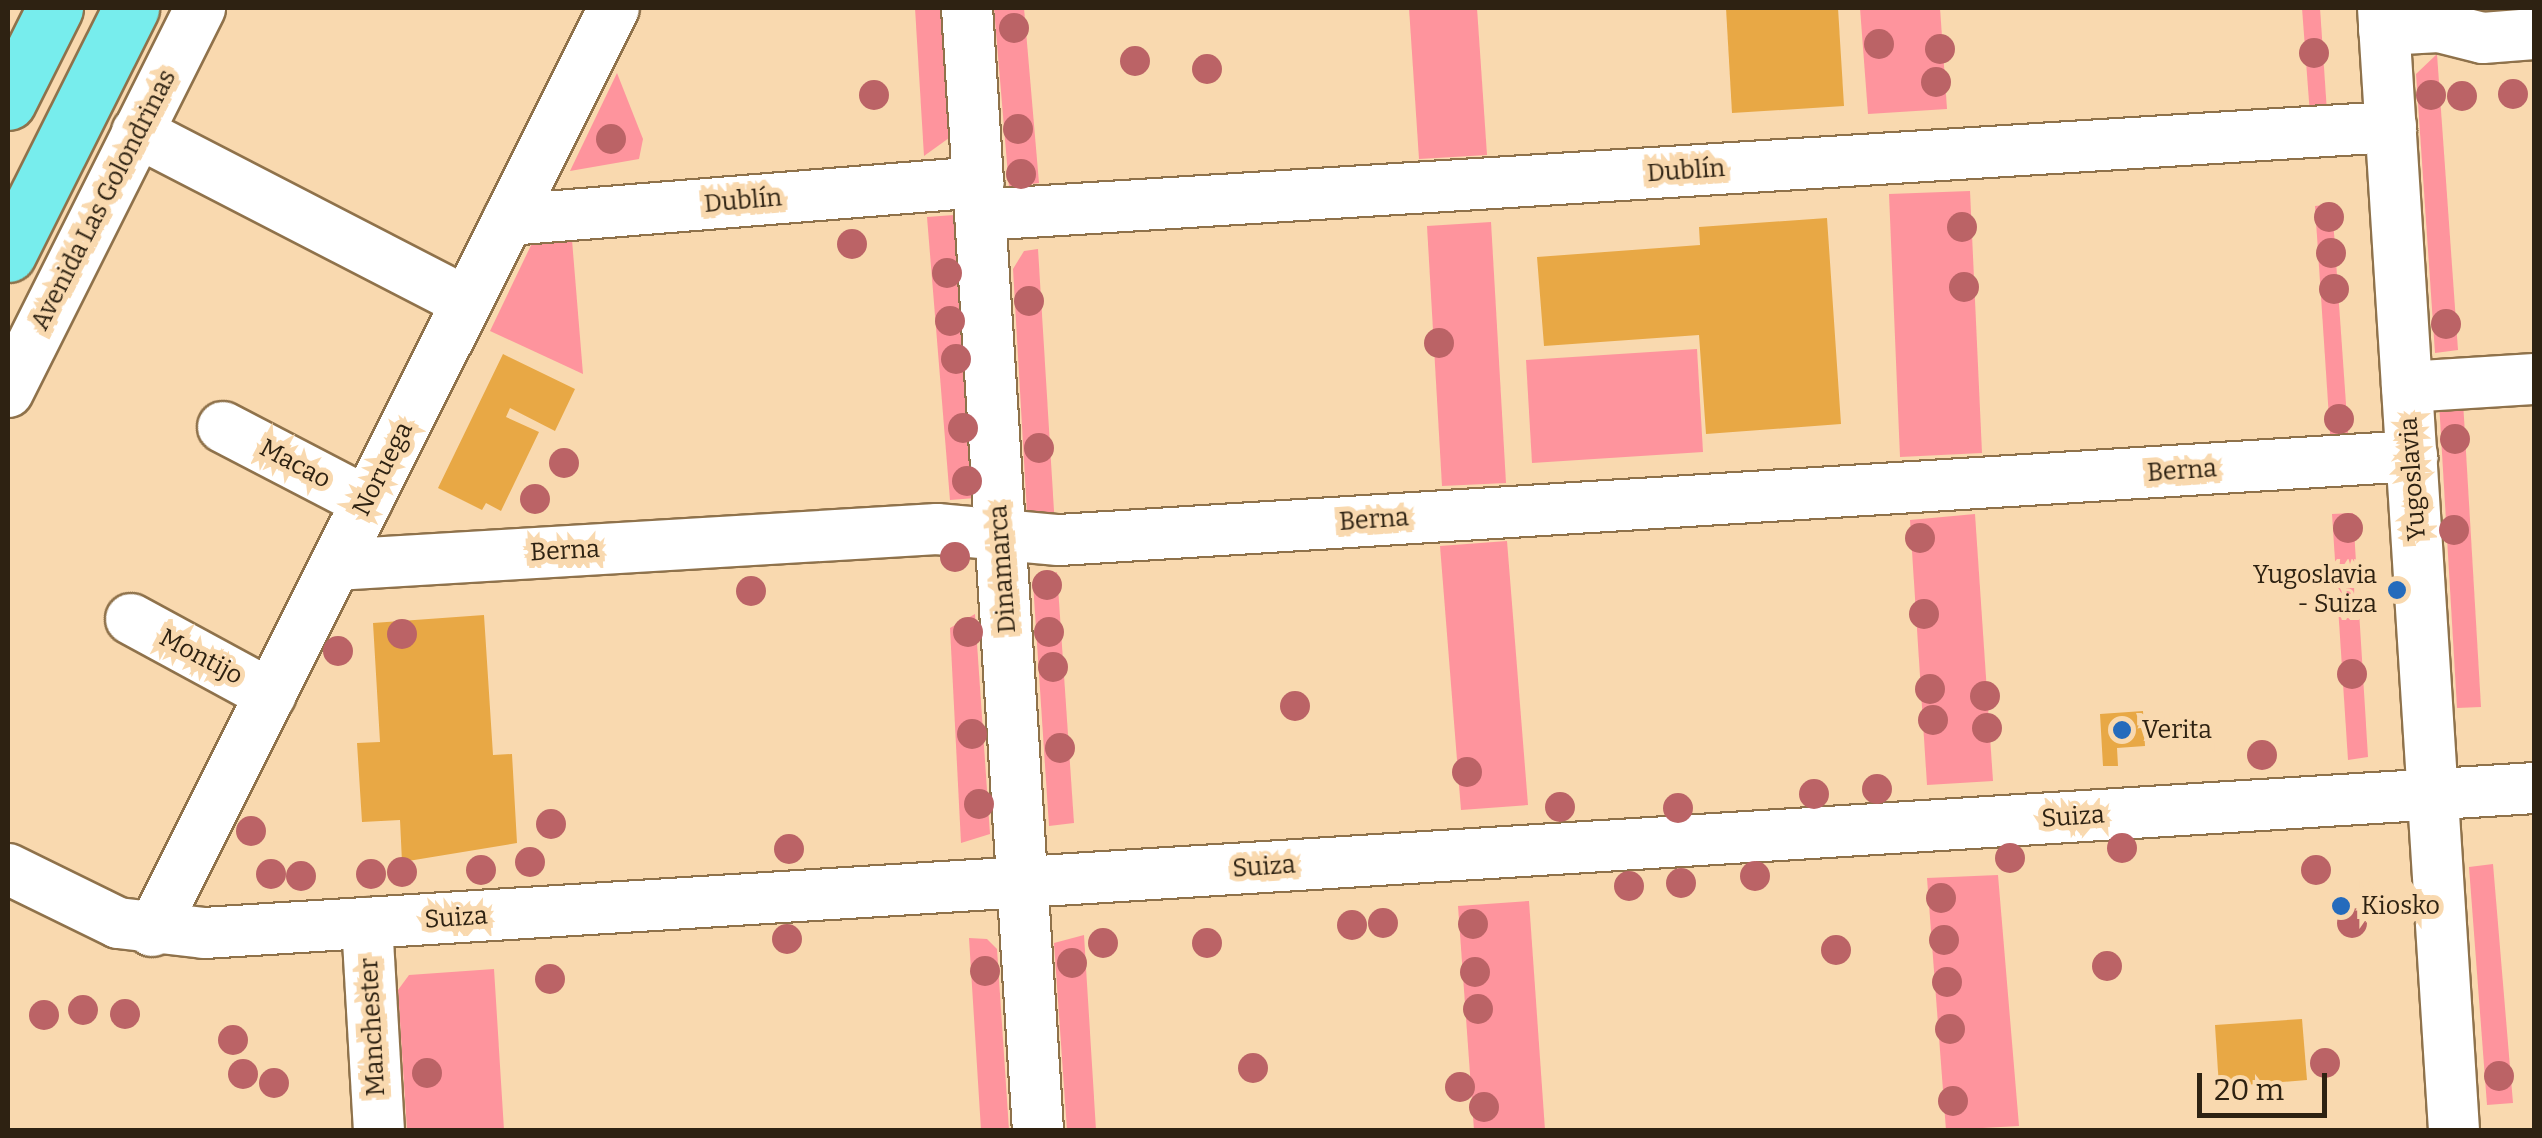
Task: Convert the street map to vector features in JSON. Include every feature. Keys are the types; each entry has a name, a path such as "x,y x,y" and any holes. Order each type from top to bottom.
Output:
{"main road":[{"path":"8,254 130,8"},
{"path":"8,102 48,10"}],"street":[{"name":"Avenida Las Golondrinas","path":"8,392 200,8"},
{"name":"Noruega","path":"152,931 614,8"},
{"name":"Dinamarca","path":"967,8 1038,1130"},
{"path":"2439,27 2467,13 2524,8"},
{"path":"2384,19 2484,38 2534,34"},
{"name":"Yugoslavia","path":"2384,19 2454,1130"},
{"name":"Dublín","path":"508,220 2391,128"},
{"path":"137,132 467,302"},
{"path":"2407,387 2534,379"},
{"name":"Macao","path":"223,427 367,502"},
{"name":"Berna","path":"336,565 937,530 1078,539 2412,456"},
{"name":"Montijo","path":"131,619 270,695"},
{"name":"Suiza","path":"8,869 86,909 152,931 367,923 2534,788"},
{"name":"Manchester","path":"367,923 379,1130"}],"shaded area":[{"path":"915,8 942,8 949,138 924,156"},
{"path":"994,8 1024,8 1039,183 1009,187"},
{"path":"1409,8 1477,8 1487,155 1419,159"},
{"path":"1860,8 1940,8 1947,109 1868,114"},
{"path":"2302,8 2320,8 2328,127 2311,128"},
{"path":"2437,54 2458,350 2435,353 2416,74"},
{"path":"617,73 643,139 639,159 570,171"},
{"path":"1970,191 1982,453 1900,457 1889,194"},
{"path":"2332,204 2349,447 2331,448 2315,206"},
{"path":"954,215 976,498 950,500 927,217"},
{"path":"1491,222 1506,483 1442,486 1427,226"},
{"path":"534,239 572,240 583,374 490,331"},
{"path":"1038,249 1055,527 1027,513 1013,269 1024,251"},
{"path":"1697,349 1703,452 1532,463 1526,360"},
{"path":"2463,401 2481,707 2457,708 2439,402"},
{"path":"2353,513 2368,757 2348,760 2332,514"},
{"path":"1975,514 1993,781 1927,785 1910,520"},
{"path":"1507,541 1528,805 1461,810 1440,546"},
{"path":"1057,572 1074,823 1049,826 1033,583"},
{"path":"975,614 990,834 961,843 950,628"},
{"path":"2493,864 2513,1103 2487,1105 2469,867"},
{"path":"1998,875 2019,1126 1946,1130 1927,878"},
{"path":"1529,901 1545,1130 1474,1130 1458,906"},
{"path":"1084,935 1096,1130 1067,1130 1054,943"},
{"path":"969,938 987,939 997,949 1009,1130 981,1130"},
{"path":"494,969 504,1130 407,1130 398,990 409,975"}],"building":[{"path":"1726,8 1838,8 1844,106 1732,113"},
{"path":"1827,218 1841,424 1706,434 1699,335 1544,346 1537,257 1700,245 1699,227"},
{"path":"503,354 575,389 555,431 510,408 506,417 539,432 501,511 486,503 482,510 438,488"},
{"path":"484,615 493,755 512,754 517,843 402,862 400,820 362,822 357,743 380,742 373,623"},
{"name":"Verita","path":"2143,711 2145,746 2117,748 2118,766 2103,766 2100,714"},
{"path":"2302,1019 2307,1080 2219,1087 2215,1025"}],"place":[{"name":"Yugoslavia - Suiza","path":"2397,590"},
{"name":"Verita","path":"2122,730"},
{"name":"Kiosko","path":"2341,906"}]}
